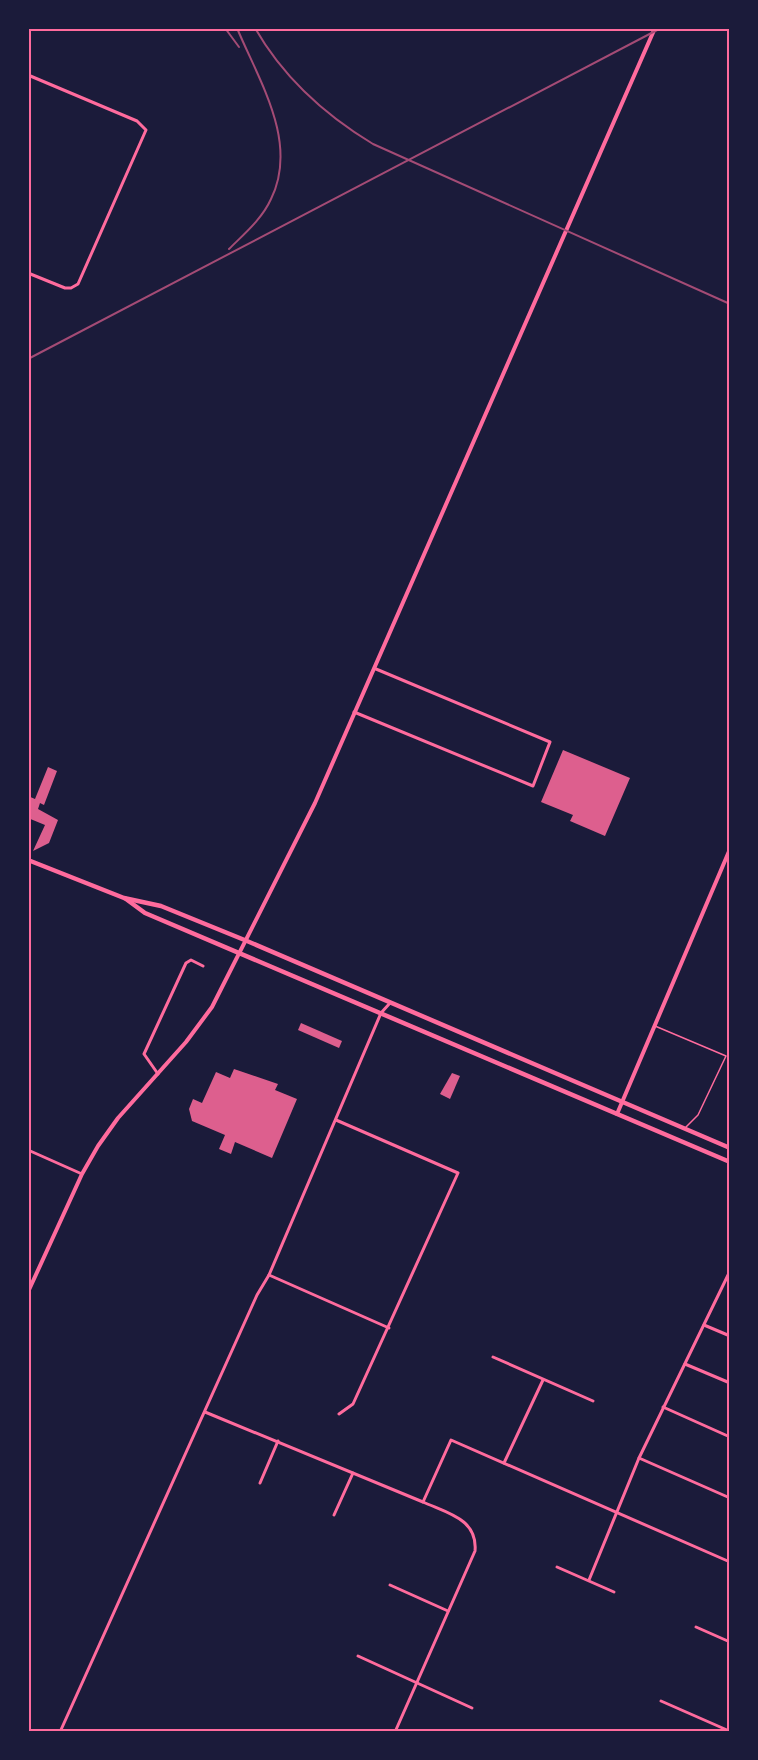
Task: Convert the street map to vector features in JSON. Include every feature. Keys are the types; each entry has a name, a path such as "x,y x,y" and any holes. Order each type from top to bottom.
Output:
{"main road":[{"path":"28,860 124,898 162,906 729,1148"},
{"path":"124,898 145,913 729,1162"}],"street":[{"path":"28,1292 82,1174 118,1118 158,1074 212,1007 247,941 292,844 315,802 354,712 376,669 655,28"},
{"path":"28,75 136,121 146,130 83,276 71,288 28,273"},
{"path":"354,712 533,786 550,742 376,669"},
{"path":"617,1114 729,849"},
{"path":"158,1074 144,1054 186,963 191,960 203,966"},
{"path":"60,1731 257,1294 269,1275 381,1013 391,1002"},
{"path":"336,1119 458,1173 353,1404 339,1414"},
{"path":"28,1150 82,1174"},
{"path":"589,1580 639,1458 729,1271"},
{"path":"269,1275 389,1328"},
{"path":"724,1283 729,1285"},
{"path":"704,1325 729,1336"},
{"path":"494,1357 593,1401"},
{"path":"685,1364 729,1383"},
{"path":"504,1463 543,1380"},
{"path":"663,1407 729,1437"},
{"path":"205,1412 457,1517 470,1527 476,1537 475,1551 395,1731"},
{"path":"423,1502 451,1440 729,1562"},
{"path":"260,1483 278,1441"},
{"path":"639,1458 729,1498"},
{"path":"334,1515 353,1473"},
{"path":"557,1567 614,1593"},
{"path":"390,1585 448,1611"},
{"path":"696,1627 729,1642"},
{"path":"358,1656 471,1708"},
{"path":"661,1701 726,1731 729,1724"}],"lane":[{"path":"654,1026 726,1056 698,1115 684,1129"}],"building":[{"path":"563,750 630,778 605,836 570,821 573,815 541,802"},
{"path":"48,767 57,771 44,805 40,803 38,809 58,820 49,843 33,851 45,825 28,818 28,796 35,799"},
{"path":"301,1023 342,1041 339,1048 298,1030"},
{"path":"234,1069 278,1084 275,1090 297,1099 272,1158 235,1142 231,1154 219,1149 225,1135 192,1121 189,1109 193,1099 202,1103 216,1072 230,1078"},
{"path":"452,1073 460,1076 450,1099 440,1094"}],"railway":[{"path":"225,28 239,47"},
{"path":"229,249 263,213 271,199 278,177 281,156 273,112 237,28"},
{"path":"255,28 278,63 306,94 338,121 373,144 730,304"},
{"path":"28,359 661,28"}]}
